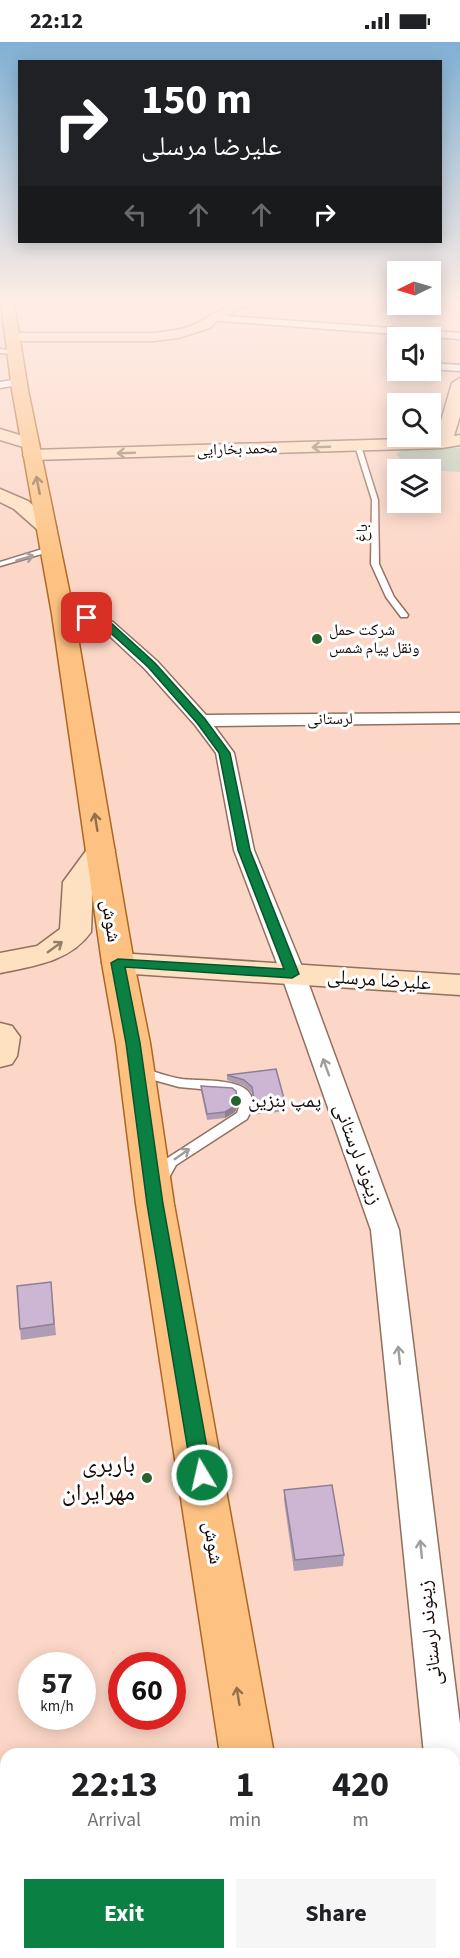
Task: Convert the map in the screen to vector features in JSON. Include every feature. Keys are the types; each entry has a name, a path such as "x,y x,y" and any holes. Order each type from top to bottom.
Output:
{"main road":[{"path":"4,402 14,392"},
{"name":"شوش","path":"21,392 63,614 137,1070 155,1204 246,1748"}],"street":[{"path":"442,443 449,427 458,392"},
{"path":"0,434 31,450"},
{"name":"محمد بخارایی","path":"31,450 358,446 460,442"},
{"path":"0,495 21,505 48,538"},
{"name":"زینوند لرستانی","path":"63,614 107,625 151,665 201,721 225,753 244,850 292,974 385,1230 443,1748"},
{"name":"لرستانی","path":"201,721 460,718"},
{"path":"0,963 47,953 75,932 78,882 101,850"},
{"name":"علیرضا مرسلی","path":"118,963 460,985"}],"lane":[{"name":"باغ","path":"358,446 375,500 375,564 390,597 404,615"},
{"path":"0,564 48,538"},
{"path":"137,1070 178,1083 236,1088 244,1094 246,1107 242,1116 229,1126 171,1162 159,1181 155,1204"}],"green space":[{"path":"460,448 460,472 441,471 441,459 400,459 396,454 404,449"}],"building":[{"path":"276,1069 286,1106 251,1110 254,1099 252,1087 244,1080 227,1075"},
{"path":"201,1086 232,1088 236,1091 235,1106 225,1112 207,1114"},
{"path":"51,1282 54,1324 20,1329 17,1286"},
{"path":"332,1485 344,1555 295,1560 284,1490"}],"place":[{"name":"شرکت حمل ونقل پیام شمس","path":"317,639"},
{"name":"پمپ بنزین","path":"236,1101"},
{"name":"باربری مهرایران","path":"147,1478"}],"route":[{"path":"87,618 107,625 151,665 201,721 225,753 244,850 292,974 118,963 133,1043 155,1204 202,1475"}]}
